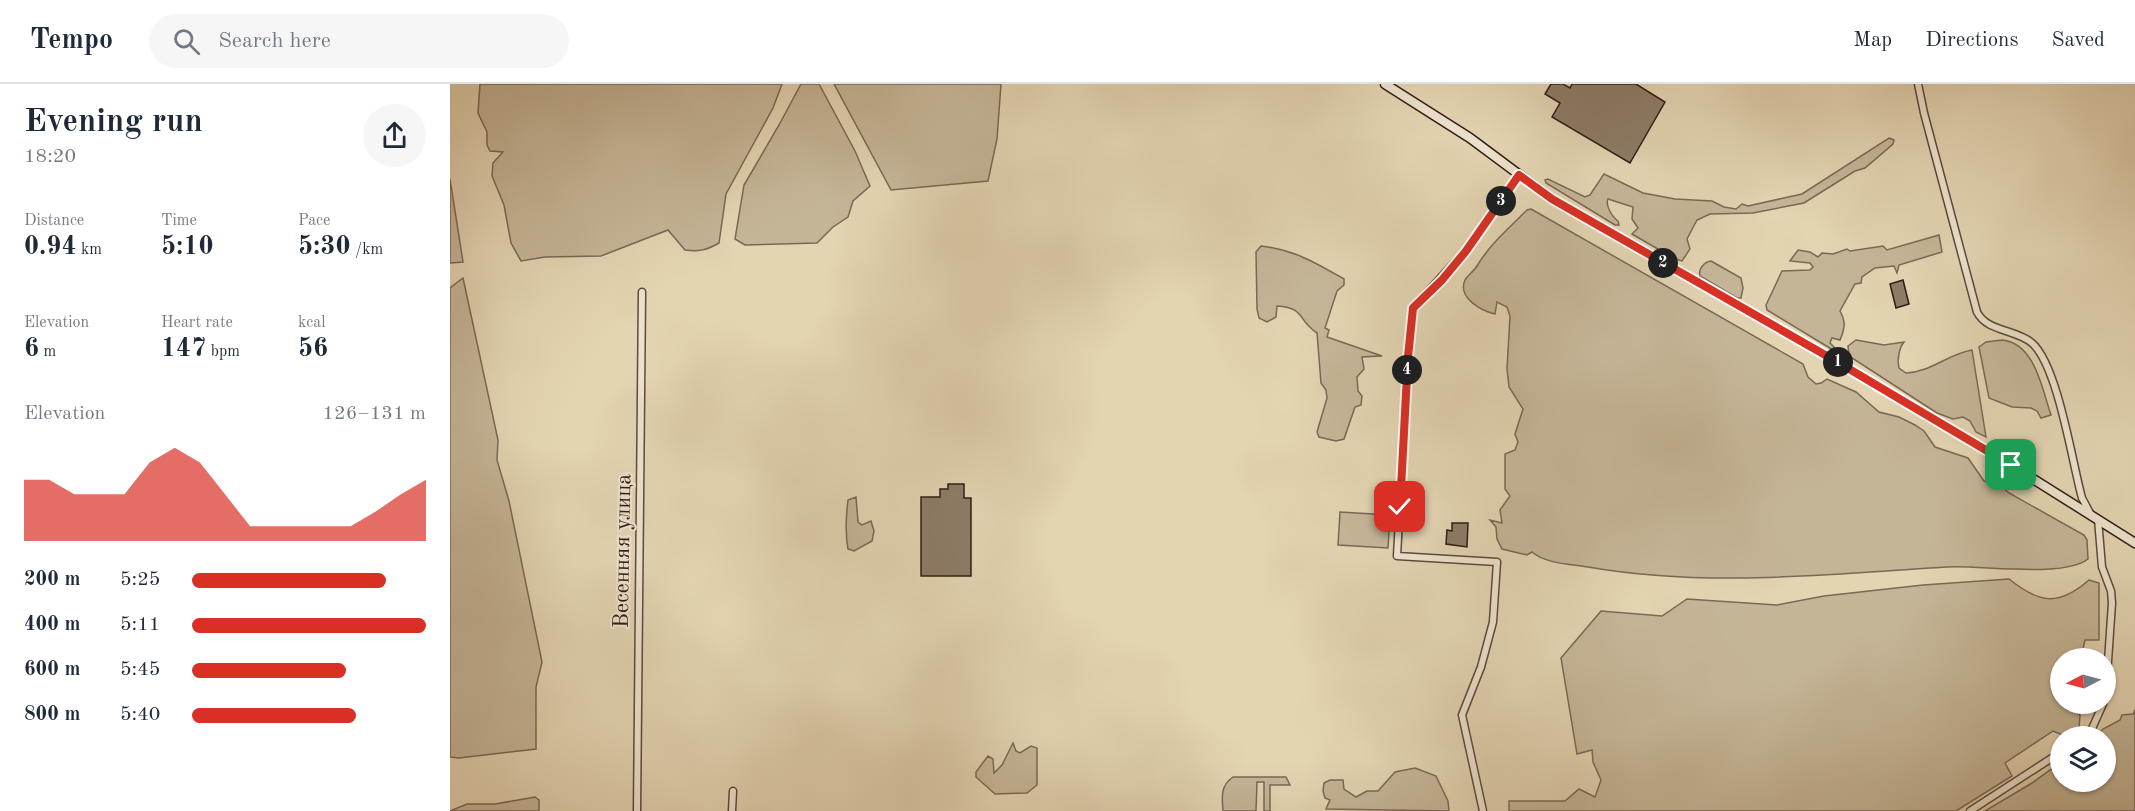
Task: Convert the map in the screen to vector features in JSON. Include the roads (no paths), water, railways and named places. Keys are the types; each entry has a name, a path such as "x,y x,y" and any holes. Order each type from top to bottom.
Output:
{"street":[{"path":"1385,84 1470,138 1552,199 1834,360 2090,513 2135,543"},
{"path":"1918,84 1977,312 1988,324 2015,333 2033,343 2044,359 2052,379 2082,498 2090,513"},
{"path":"1483,811 1462,715 1480,667 1493,622 1497,562 1397,556 1408,357 1413,308 1442,280 1466,251 1519,175"},
{"name":"Весенняя улица","path":"638,811 642,292"},
{"path":"2098,518 2102,567 2112,603 2109,648"},
{"path":"1970,811 2050,759"},
{"path":"732,811 733,791"}]}
